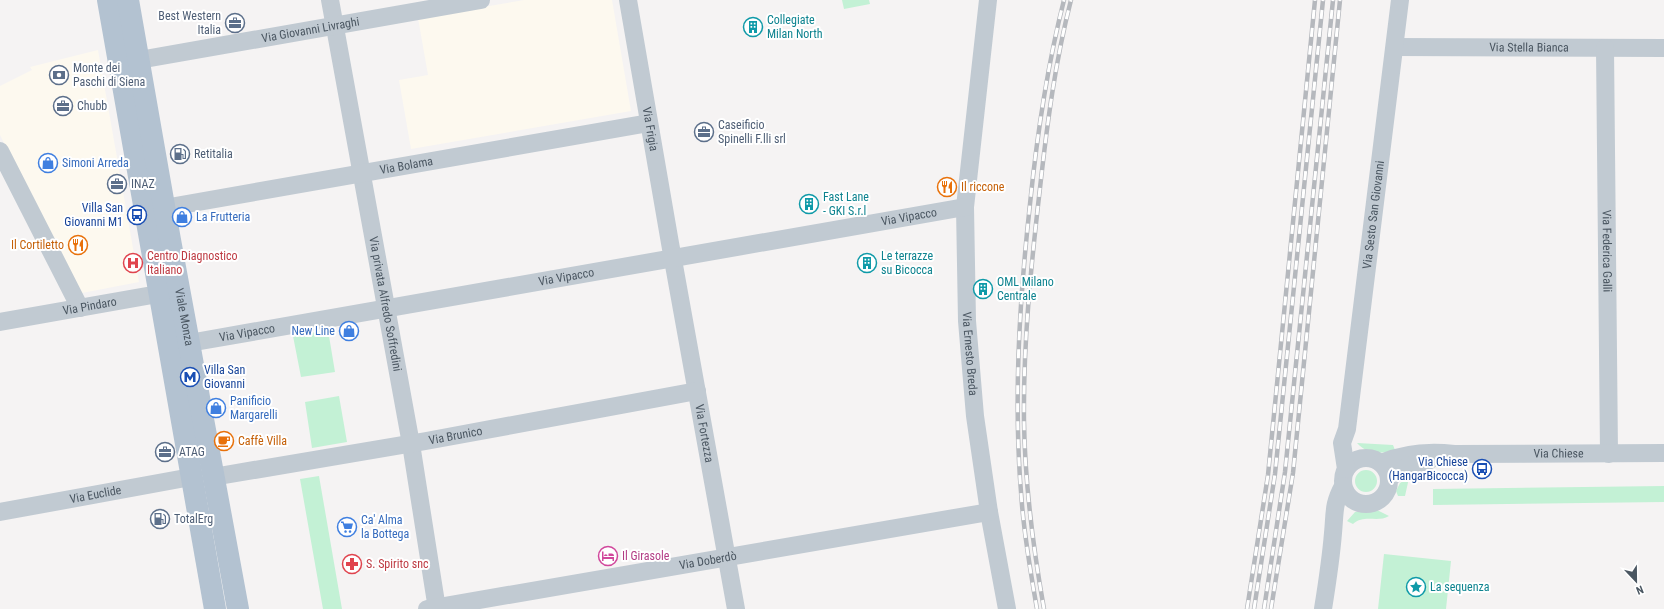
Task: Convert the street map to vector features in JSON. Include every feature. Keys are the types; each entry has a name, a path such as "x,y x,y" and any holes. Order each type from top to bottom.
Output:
{"main road":[{"name":"Viale Monza","path":"108,0 169,292 178,344 191,477 215,609"},
{"name":"Viale Monza","path":"128,0 164,208 169,292"},
{"name":"Viale Monza","path":"178,344 213,477 238,609"}],"street":[{"name":"Via privata Alfredo Soffredini","path":"330,0 411,444 434,608"},
{"name":"Via Giovanni Livraghi","path":"139,60 481,0"},
{"name":"Via Frigia","path":"628,0 673,258"},
{"name":"Via Ernesto Breda","path":"988,0 965,207 968,327 975,416 989,512 1007,609"},
{"name":"Via Sesto San Giovanni","path":"1345,477 1342,443 1347,429 1400,0"},
{"name":"Via Stella Bianca","path":"1395,47 1664,48"},
{"name":"Via Federica Galli","path":"1605,48 1609,454"},
{"name":"Via Bolama","path":"164,208 649,123"},
{"path":"0,150 80,308"},
{"name":"Via Vipacco","path":"178,344 965,207"},
{"name":"Via Fortezza","path":"673,258 736,609"},
{"name":"Via Pindaro","path":"0,322 169,292"},
{"name":"Via Brunico","path":"213,477 411,444 697,391"},
{"path":"1345,477 1349,497 1359,503 1370,504 1381,499 1388,490 1379,466 1356,448 1347,429"},
{"name":"Via Chiese","path":"1379,466 1406,467 1454,454 1664,453"},
{"path":"1322,609 1334,531 1335,505 1345,477 1354,460 1379,466"},
{"name":"Via Euclide","path":"0,512 191,477"},
{"path":"1334,531 1344,514 1359,503"},
{"name":"Via Doberdò","path":"434,608 989,512"}],"shaded area":[{"path":"524,0 612,0 631,111 411,149 399,80 428,75 418,18"},
{"path":"98,50 139,282 82,293 49,233 0,135 0,86 32,70 30,67"}],"green space":[{"path":"842,0 869,0 870,4 844,9"},
{"path":"328,330 335,372 301,377 293,336"},
{"path":"339,396 347,442 312,448 305,402"},
{"path":"1357,443 1393,445 1395,450 1379,453 1370,452 1365,450"},
{"path":"1362,470 1370,470 1377,477 1377,485 1370,492 1362,492 1355,485 1355,477"},
{"path":"319,476 342,609 323,609 300,479"},
{"path":"1409,478 1405,496 1398,496 1396,491 1400,483"},
{"path":"1664,486 1664,502 1433,505 1433,489"},
{"path":"1377,510 1389,516 1380,519 1366,519 1357,521 1353,524 1347,521 1355,512"},
{"path":"1384,554 1451,561 1446,609 1378,609"}],"railway":[{"path":"1037,609 1026,544 1019,467 1018,354 1026,242 1036,152 1043,101 1064,0"},
{"path":"1044,609 1033,539 1026,469 1024,422 1026,334 1037,217 1052,94 1065,23 1071,0"},
{"path":"1247,609 1268,475 1315,0"},
{"path":"1254,609 1275,474 1323,0"},
{"path":"1264,609 1285,472 1333,0"},
{"path":"1271,609 1293,473 1340,0"}],"place":[{"name":"Best Western Italia","path":"235,23"},
{"name":"Collegiate Milan North","path":"753,27"},
{"name":"Monte dei Paschi di Siena","path":"59,75"},
{"name":"Chubb","path":"63,106"},
{"name":"Caseificio Spinelli F.lli srl","path":"704,132"},
{"name":"Retitalia","path":"180,154"},
{"name":"Simoni Arreda","path":"48,163"},
{"name":"INAZ","path":"117,184"},
{"name":"Il riccone","path":"947,187"},
{"name":"Fast Lane - GKI S.r.l","path":"809,204"},
{"name":"Villa San Giovanni M1","path":"137,215"},
{"name":"La Frutteria","path":"182,217"},
{"name":"Il Cortiletto","path":"78,245"},
{"name":"Centro Diagnostico Italiano","path":"133,263"},
{"name":"Le terrazze su Bicocca","path":"867,263"},
{"name":"OML Milano Centrale","path":"983,289"},
{"name":"New Line","path":"349,331"},
{"name":"Villa San Giovanni","path":"190,377"},
{"name":"Panificio Margarelli","path":"216,408"},
{"name":"Caffè Villa","path":"224,441"},
{"name":"ATAG","path":"165,452"},
{"name":"Via Chiese (HangarBicocca)","path":"1482,469"},
{"name":"TotalErg","path":"160,519"},
{"name":"Ca' Alma la Bottega","path":"347,527"},
{"name":"Il Girasole","path":"608,556"},
{"name":"S. Spirito snc","path":"352,564"},
{"name":"La sequenza","path":"1416,587"}]}
